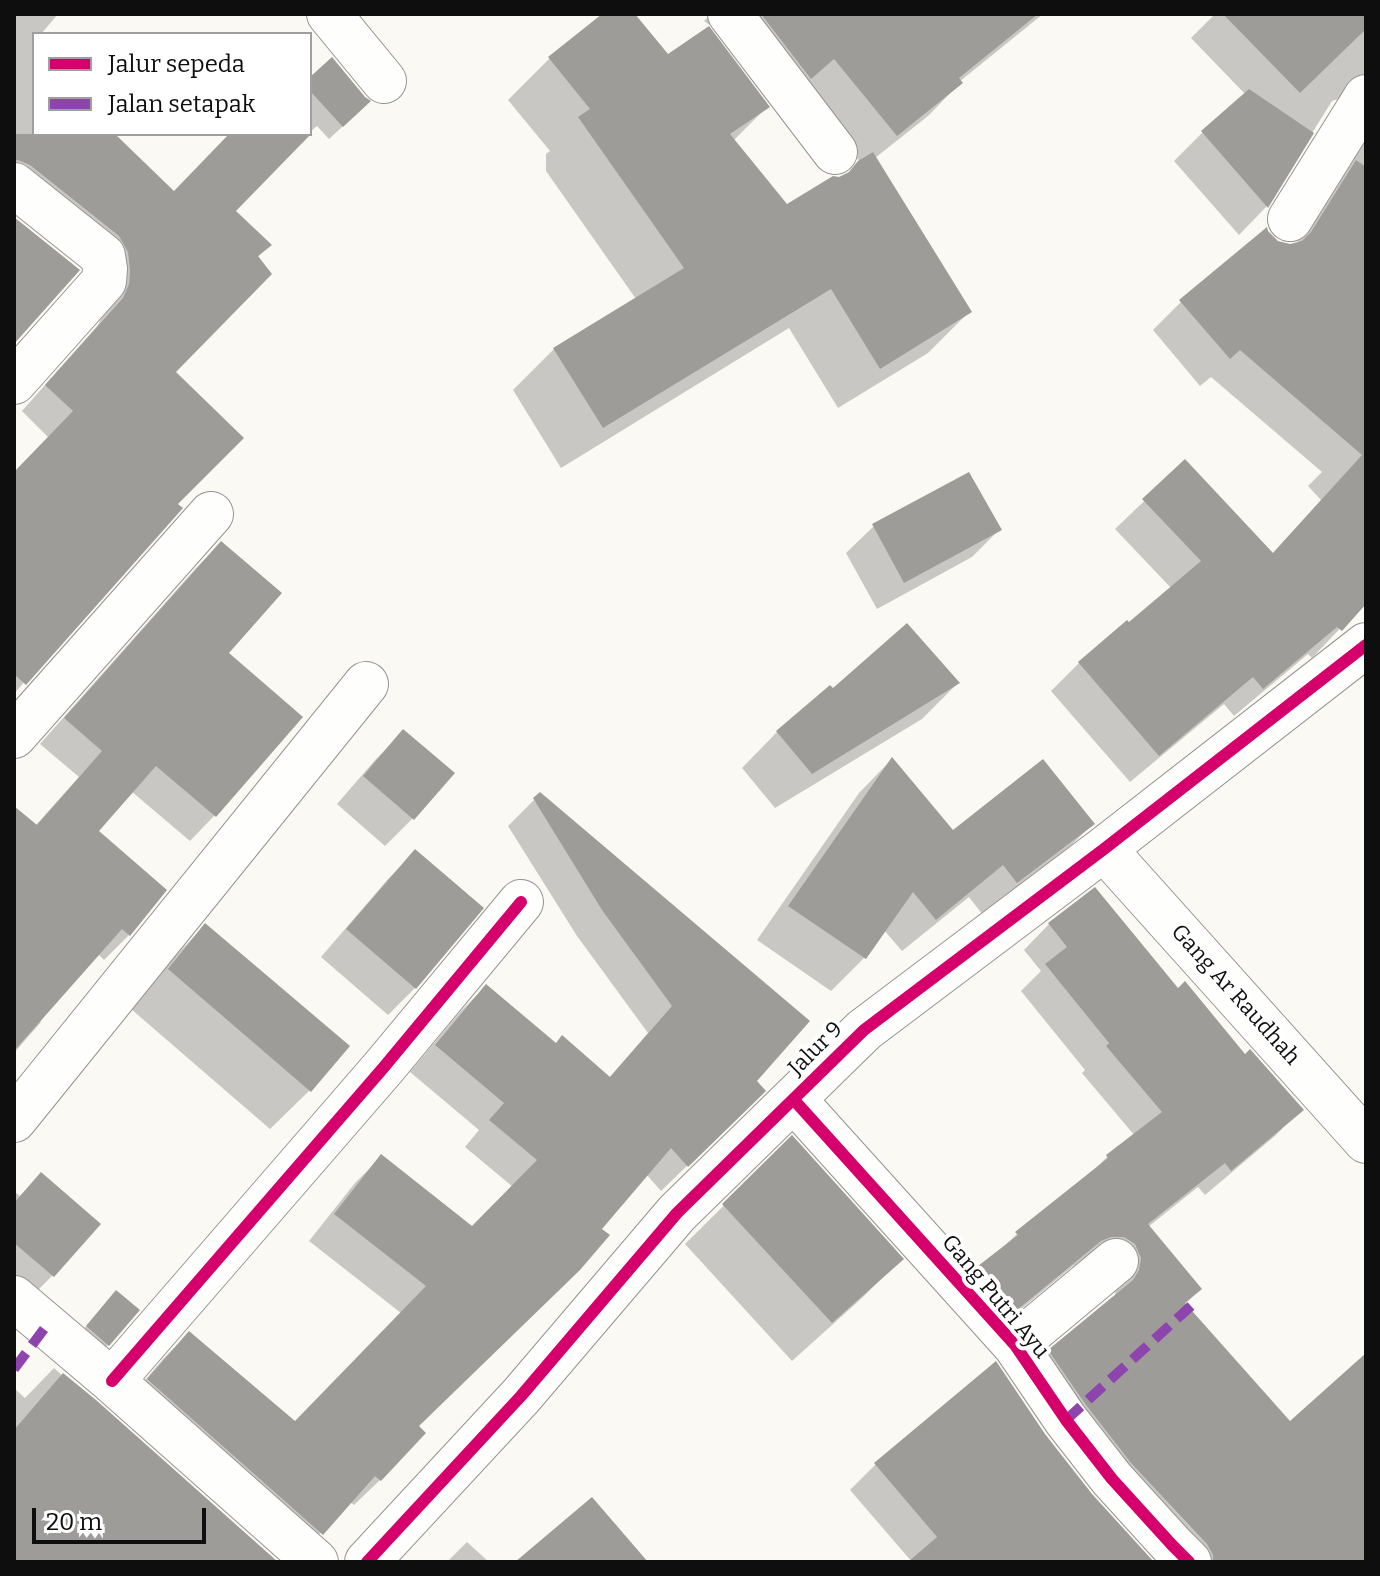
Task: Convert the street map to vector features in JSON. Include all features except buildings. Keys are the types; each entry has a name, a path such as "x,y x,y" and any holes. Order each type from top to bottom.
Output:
{"street":[{"path":"329,14 384,81"},
{"path":"730,14 835,152"},
{"path":"1290,219 1366,97"},
{"path":"14,185 103,256 105,269 104,281 14,382"},
{"path":"14,736 211,514"},
{"name":"Jalur 9","path":"367,1562 521,1396 677,1213 864,1030 1104,849 1366,645"},
{"path":"14,1120 366,684"},
{"name":"Gang Ar Raudhah","path":"1104,849 1366,1141"},
{"path":"112,1381 384,1067 521,902"},
{"name":"Gang Putri Ayu","path":"794,1100 1015,1345 1066,1420 1173,1556"},
{"path":"1015,1345 1116,1261"},
{"path":"14,1298 316,1562"}],"marked path":[{"path":"1066,1420 1191,1306"},
{"path":"14,1369 47,1325"}],"cycle path":[{"path":"367,1562 521,1396 677,1213 864,1030 1104,849 1366,645"},
{"path":"112,1381 384,1067 521,902"},
{"path":"794,1100 1015,1345 1066,1420 1112,1479 1189,1562"}]}
